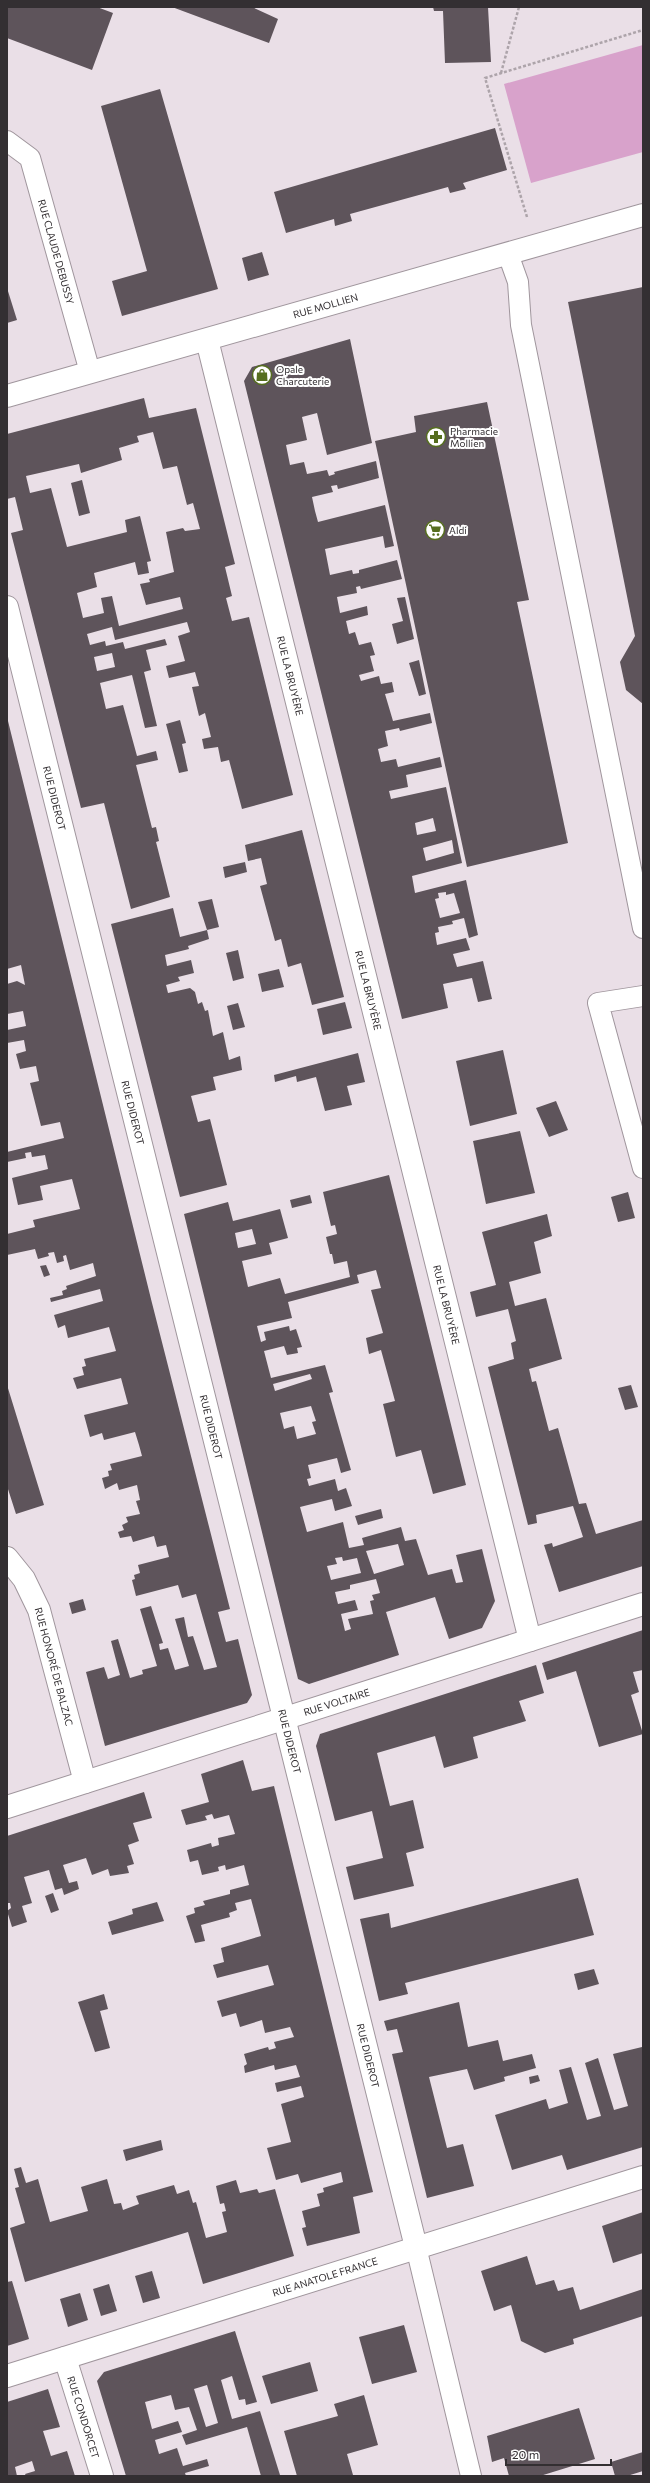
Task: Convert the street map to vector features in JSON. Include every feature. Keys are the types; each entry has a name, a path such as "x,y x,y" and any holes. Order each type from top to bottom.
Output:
{"street":[{"name":"RUE MOLLIEN","path":"7,396 643,215"},
{"name":"RUE LA BRUYÈRE","path":"207,340 530,1640"},
{"name":"RUE DIDEROT","path":"7,607 416,2247"},
{"name":"RUE HONORÉ DE BALZAC","path":"7,1558 24,1579 39,1610 85,1782"},
{"name":"RUE VOLTAIRE","path":"7,1807 643,1604"},
{"name":"RUE ANATOLE FRANCE","path":"7,2376 643,2177"},
{"name":"RUE CONDORCET","path":"65,2358 102,2476"}],"lane":[{"name":"RUE CLAUDE DEBUSSY","path":"7,141 30,158 90,372"},
{"path":"508,254 518,282 521,325 643,928"},
{"path":"643,996 598,1003 643,1168"},
{"path":"416,2247 472,2476"}],"path":[{"path":"501,73 519,7"},
{"path":"536,246 486,78 643,30"}],"shaded area":[{"path":"643,45 643,152 531,183 504,84"}],"building":[{"path":"7,7 97,7 113,13 92,70 7,38"},
{"path":"172,7 252,7 278,19 269,43"},
{"path":"433,7 488,7 491,62 445,63 443,11 434,11"},
{"path":"160,89 218,289 122,316 112,281 147,271 101,106"},
{"path":"495,128 507,170 463,183 466,189 450,193 448,187 350,214 352,221 335,226 334,219 286,233 274,192"},
{"path":"262,252 269,275 248,281 242,258"},
{"path":"643,287 643,704 626,690 620,662 635,636 568,302"},
{"path":"7,288 17,320 7,323"},
{"path":"350,339 372,443 327,455 317,413 302,417 307,440 286,445 290,465 304,462 307,474 327,470 329,476 335,474 334,472 376,461 379,478 338,489 337,485 331,486 333,492 312,497 315,511 318,522 385,505 394,546 385,548 383,536 325,549 330,575 352,570 353,574 359,573 359,570 397,560 402,579 361,589 360,586 356,587 357,593 337,597 340,613 367,606 368,615 346,621 349,634 355,632 359,645 371,642 375,655 370,656 374,671 359,675 361,681 379,676 381,684 392,682 394,692 385,694 393,721 430,713 432,723 400,731 399,728 385,731 388,746 378,749 381,762 396,759 398,767 440,757 442,767 406,775 408,787 389,791 391,799 446,787 462,863 412,876 415,893 466,880 478,935 469,938 464,918 452,921 453,924 438,927 439,932 435,933 437,945 466,938 470,950 453,954 457,967 483,961 492,999 478,1002 472,978 443,984 448,1008 402,1019 244,381 252,367","holes":["433,818 436,831 417,835 415,823","452,840 454,853 426,861 423,848","446,892 446,895 454,893 460,913 440,918 435,899 439,898 438,893"]},
{"path":"144,398 149,418 196,408 235,564 225,567 232,596 226,598 232,621 249,617 293,795 242,809 229,760 221,762 218,747 204,749 202,739 211,737 205,713 199,716 192,687 199,686 195,672 169,678 166,666 185,661 178,636 190,632 187,622 115,640 112,627 87,634 90,645 105,641 106,646 123,642 125,649 165,639 167,645 146,650 151,670 144,672 157,726 145,728 132,675 100,683 106,709 123,705 137,756 156,751 158,760 136,765 152,828 156,827 159,841 156,842 170,897 131,909 104,803 81,808 11,533 23,530 15,497 7,499 7,434","holes":["153,432 163,469 177,466 187,505 193,503 200,529 185,531 183,528 166,532 174,572 149,579 150,582 140,584 146,605 180,597 183,609 119,626 112,596 101,598 104,613 83,618 77,593 97,587 94,573 135,562 138,575 149,573 147,562 151,561 140,516 125,520 127,532 67,547 51,488 30,493 26,476 79,464 81,473 122,460 119,448 139,442 137,436","112,653 115,667 97,671 94,657"]},
{"path":"487,402 529,600 517,602 568,843 467,867 375,441 416,432 414,416"},
{"path":"82,480 90,513 79,516 71,483"},
{"path":"405,597 414,639 397,644 392,624 403,621 397,598"},
{"path":"419,660 426,694 419,696 409,663"},
{"path":"180,720 186,743 182,744 188,771 179,773 166,724"},
{"path":"8,721 152,1303 230,1609 218,1612 226,1642 238,1639 252,1695 247,1703 105,1746 86,1672 104,1667 108,1679 120,1675 111,1641 118,1639 130,1678 143,1674 142,1670 157,1666 140,1609 151,1606 163,1643 159,1644 160,1650 168,1648 175,1670 189,1666 175,1619 184,1617 188,1637 193,1636 204,1670 217,1667 196,1594 182,1598 178,1585 136,1596 132,1580 135,1579 134,1575 140,1573 138,1565 169,1557 166,1545 157,1547 154,1536 133,1542 131,1536 120,1538 118,1532 124,1530 122,1525 128,1522 126,1517 140,1514 136,1501 140,1500 137,1485 119,1490 117,1483 105,1489 102,1478 109,1476 108,1471 112,1470 110,1464 142,1456 139,1445 135,1432 104,1440 102,1433 90,1437 84,1415 128,1404 121,1378 77,1389 73,1378 84,1375 82,1367 86,1366 84,1359 116,1351 109,1327 68,1338 65,1325 58,1328 54,1315 103,1301 100,1289 51,1302 50,1298 63,1295 62,1291 67,1289 66,1286 96,1276 93,1263 70,1270 66,1255 63,1256 64,1261 57,1263 54,1252 48,1253 49,1256 38,1259 35,1249 7,1255 7,1234 35,1227 33,1220 80,1209 72,1179 40,1186 43,1200 18,1205 12,1178 48,1169 45,1155 32,1157 31,1152 25,1153 26,1158 7,1162 7,1152 64,1138 60,1122 41,1126 30,1083 39,1081 36,1066 20,1069 16,1054 26,1051 24,1040 7,1043 7,1030 26,1026 23,1011 7,1014 7,984 17,981 25,985 21,965 7,969"},
{"path":"302,830 344,997 312,1005 301,963 288,967 281,939 275,941 260,886 267,884 261,858 248,861 245,845"},
{"path":"245,862 247,872 225,878 223,867"},
{"path":"212,899 219,927 207,930 198,902"},
{"path":"173,908 180,937 207,930 209,939 188,946 189,949 165,955 167,966 191,960 194,973 178,977 180,981 166,985 168,993 190,988 195,992 198,1004 202,1002 205,1011 208,1010 213,1036 223,1032 229,1060 240,1056 242,1070 213,1077 216,1090 191,1096 198,1122 210,1119 227,1185 180,1197 111,924"},
{"path":"238,950 244,978 233,981 226,953"},
{"path":"279,969 284,987 262,992 258,974"},
{"path":"345,1002 352,1028 323,1035 317,1009"},
{"path":"238,1003 245,1027 233,1030 227,1006"},
{"path":"503,1050 517,1114 470,1126 456,1061"},
{"path":"358,1053 365,1082 347,1086 352,1105 325,1111 316,1077 297,1082 296,1076 275,1082 274,1075"},
{"path":"556,1101 568,1130 549,1137 536,1108"},
{"path":"520,1131 535,1193 486,1204 473,1141"},
{"path":"389,1175 466,1485 433,1494 421,1450 396,1457 383,1404 395,1401 381,1350 369,1354 366,1338 383,1333 371,1290 381,1288 376,1270 357,1275 359,1283 288,1302 292,1318 257,1326 261,1342 266,1340 264,1332 289,1326 290,1331 296,1329 302,1347 297,1348 298,1353 287,1355 284,1346 264,1351 271,1378 325,1365 333,1392 329,1393 351,1470 341,1473 337,1458 308,1465 311,1478 307,1479 309,1486 335,1479 338,1491 346,1488 352,1506 335,1511 332,1499 300,1507 307,1532 343,1522 349,1548 364,1545 362,1538 401,1527 405,1541 416,1539 428,1575 452,1569 456,1583 463,1582 456,1555 482,1549 495,1601 482,1628 449,1639 435,1597 386,1612 399,1655 309,1684 298,1679 184,1214 228,1202 233,1221 280,1209 288,1238 269,1243 272,1254 242,1261 248,1287 280,1278 285,1294 350,1277 347,1261 334,1264 332,1254 330,1254 326,1237 337,1234 335,1225 331,1226 323,1192","holes":["252,1229 256,1244 238,1248 235,1233","310,1374 312,1379 275,1391 273,1384","311,1406 316,1421 312,1422 316,1434 297,1439 294,1426 284,1429 280,1413","398,1544 404,1565 374,1574 366,1551","342,1557 343,1561 357,1558 361,1573 331,1580 327,1566 337,1564 335,1558","376,1579 380,1593 372,1595 374,1600 370,1601 373,1614 348,1619 351,1629 345,1631 341,1614 358,1610 355,1600 338,1604 335,1592 350,1589 350,1585"]},
{"path":"628,1192 635,1218 618,1222 611,1197"},
{"path":"310,1195 312,1203 292,1208 290,1200"},
{"path":"547,1214 552,1236 534,1242 541,1273 509,1282 515,1306 546,1298 562,1359 529,1369 532,1382 536,1381 549,1431 558,1428 579,1504 586,1503 596,1534 643,1520 643,1566 559,1592 544,1545 552,1543 553,1547 583,1537 573,1506 536,1515 537,1523 528,1525 488,1367 514,1359 511,1343 516,1341 508,1309 476,1317 470,1292 496,1285 482,1232"},
{"path":"46,1265 50,1275 44,1277 40,1266"},
{"path":"7,1385 44,1505 16,1514 7,1486"},
{"path":"631,1385 638,1407 625,1410 618,1388"},
{"path":"381,1509 383,1518 358,1525 355,1516"},
{"path":"83,1599 86,1610 72,1614 69,1603"},
{"path":"643,1630 643,1670 633,1672 639,1692 631,1695 643,1734 599,1747 576,1671 547,1680 542,1663"},
{"path":"536,1665 544,1693 519,1701 526,1721 473,1737 478,1758 444,1768 435,1736 377,1753 390,1806 413,1800 424,1848 406,1853 414,1886 354,1900 346,1867 383,1858 372,1811 335,1821 316,1746 320,1734"},
{"path":"243,1760 252,1791 274,1786 373,2192 353,2197 360,2233 307,2246 302,2228 306,2227 302,2211 320,2206 317,2194 324,2192 323,2188 343,2182 341,2172 301,2183 298,2174 276,2180 267,2148 291,2142 281,2104 304,2097 301,2086 277,2092 275,2083 300,2077 296,2065 275,2070 274,2065 245,2073 244,2066 247,2064 244,2054 268,2047 269,2050 276,2048 274,2042 294,2037 290,2027 265,2033 262,2020 240,2027 236,2013 222,2017 217,2001 274,1985 268,1965 217,1978 213,1965 224,1962 221,1948 261,1936 251,1899 235,1903 237,1910 229,1913 230,1917 201,1925 205,1941 195,1943 186,1916 195,1913 194,1908 205,1905 203,1901 230,1894 230,1890 249,1885 244,1865 226,1870 225,1865 218,1867 219,1871 202,1875 198,1860 190,1862 187,1850 211,1843 212,1847 219,1845 218,1838 235,1834 229,1815 214,1819 212,1814 205,1816 207,1820 186,1825 181,1810 209,1802 201,1774"},
{"path":"144,1792 152,1818 133,1823 139,1841 128,1845 134,1864 127,1866 129,1873 110,1876 108,1869 92,1875 86,1858 63,1865 69,1883 77,1881 79,1889 64,1895 62,1888 55,1890 49,1870 24,1877 32,1903 22,1906 27,1922 12,1927 7,1911 11,1908 10,1903 7,1903 7,1836"},
{"path":"578,1878 594,1935 405,1983 408,1994 379,2001 360,1919 389,1913 391,1928"},
{"path":"53,1893 59,1910 51,1913 45,1896"},
{"path":"157,1902 164,1921 112,1935 108,1922 133,1914 132,1909"},
{"path":"594,1969 599,1984 578,1990 574,1974"},
{"path":"104,1994 108,2009 100,2011 110,2048 95,2052 78,2002"},
{"path":"459,2002 468,2047 498,2040 503,2061 532,2054 536,2068 504,2077 505,2081 474,2090 467,2069 429,2077 447,2148 463,2144 474,2186 427,2198 392,2054 403,2052 397,2029 387,2031 384,2021"},
{"path":"642,2047 643,2147 567,2170 562,2155 512,2170 495,2115 546,2099 549,2109 568,2103 559,2070 571,2067 587,2120 601,2116 585,2063 598,2058 614,2110 628,2106 613,2054"},
{"path":"538,2075 540,2081 530,2084 529,2077"},
{"path":"161,2140 163,2150 126,2161 123,2150"},
{"path":"21,2167 26,2183 38,2179 50,2222 88,2211 81,2187 107,2179 114,2204 121,2203 123,2210 139,2204 136,2196 174,2185 177,2194 189,2190 193,2203 196,2202 206,2238 227,2232 222,2212 226,2211 224,2203 220,2204 216,2186 236,2180 240,2193 257,2189 259,2193 275,2189 294,2256 203,2284 188,2232 25,2282 10,2228 25,2223 15,2188 19,2187 14,2169"},
{"path":"643,2212 643,2253 613,2263 602,2226"},
{"path":"527,2256 536,2285 554,2280 558,2291 573,2287 580,2310 643,2289 643,2316 573,2339 574,2344 545,2353 521,2341 511,2305 494,2311 481,2271"},
{"path":"152,2271 160,2298 143,2303 135,2276"},
{"path":"12,2281 29,2339 7,2346 7,2282"},
{"path":"109,2284 117,2311 101,2316 93,2289"},
{"path":"80,2293 88,2320 68,2327 60,2299"},
{"path":"404,2325 417,2372 372,2384 359,2337"},
{"path":"235,2331 257,2402 246,2405 245,2399 239,2400 232,2376 221,2380 232,2419 260,2411 280,2475 261,2476 247,2427 186,2445 182,2435 197,2430 189,2407 175,2410 171,2395 145,2402 152,2429 178,2421 182,2432 155,2440 159,2454 177,2448 183,2466 207,2459 209,2466 185,2473 186,2476 126,2476 97,2381 104,2372","holes":["207,2385 218,2423 206,2427 194,2389"]},
{"path":"310,2362 318,2391 271,2404 262,2376"},
{"path":"48,2389 60,2427 43,2431 51,2456 67,2451 75,2476 26,2476 25,2474 35,2471 32,2461 15,2467 17,2476 7,2476 7,2402"},
{"path":"364,2395 378,2445 347,2454 353,2475 297,2476 284,2431 338,2416 334,2404"},
{"path":"579,2408 595,2459 540,2476 509,2476 504,2458 492,2462 487,2436"},
{"path":"643,2452 643,2471 627,2476 615,2476 611,2462"}],"place":[{"name":"Opale Charcuterie","path":"262,375"},
{"name":"Pharmacie Mollien","path":"436,437"},
{"name":"Aldi","path":"435,530"}]}
